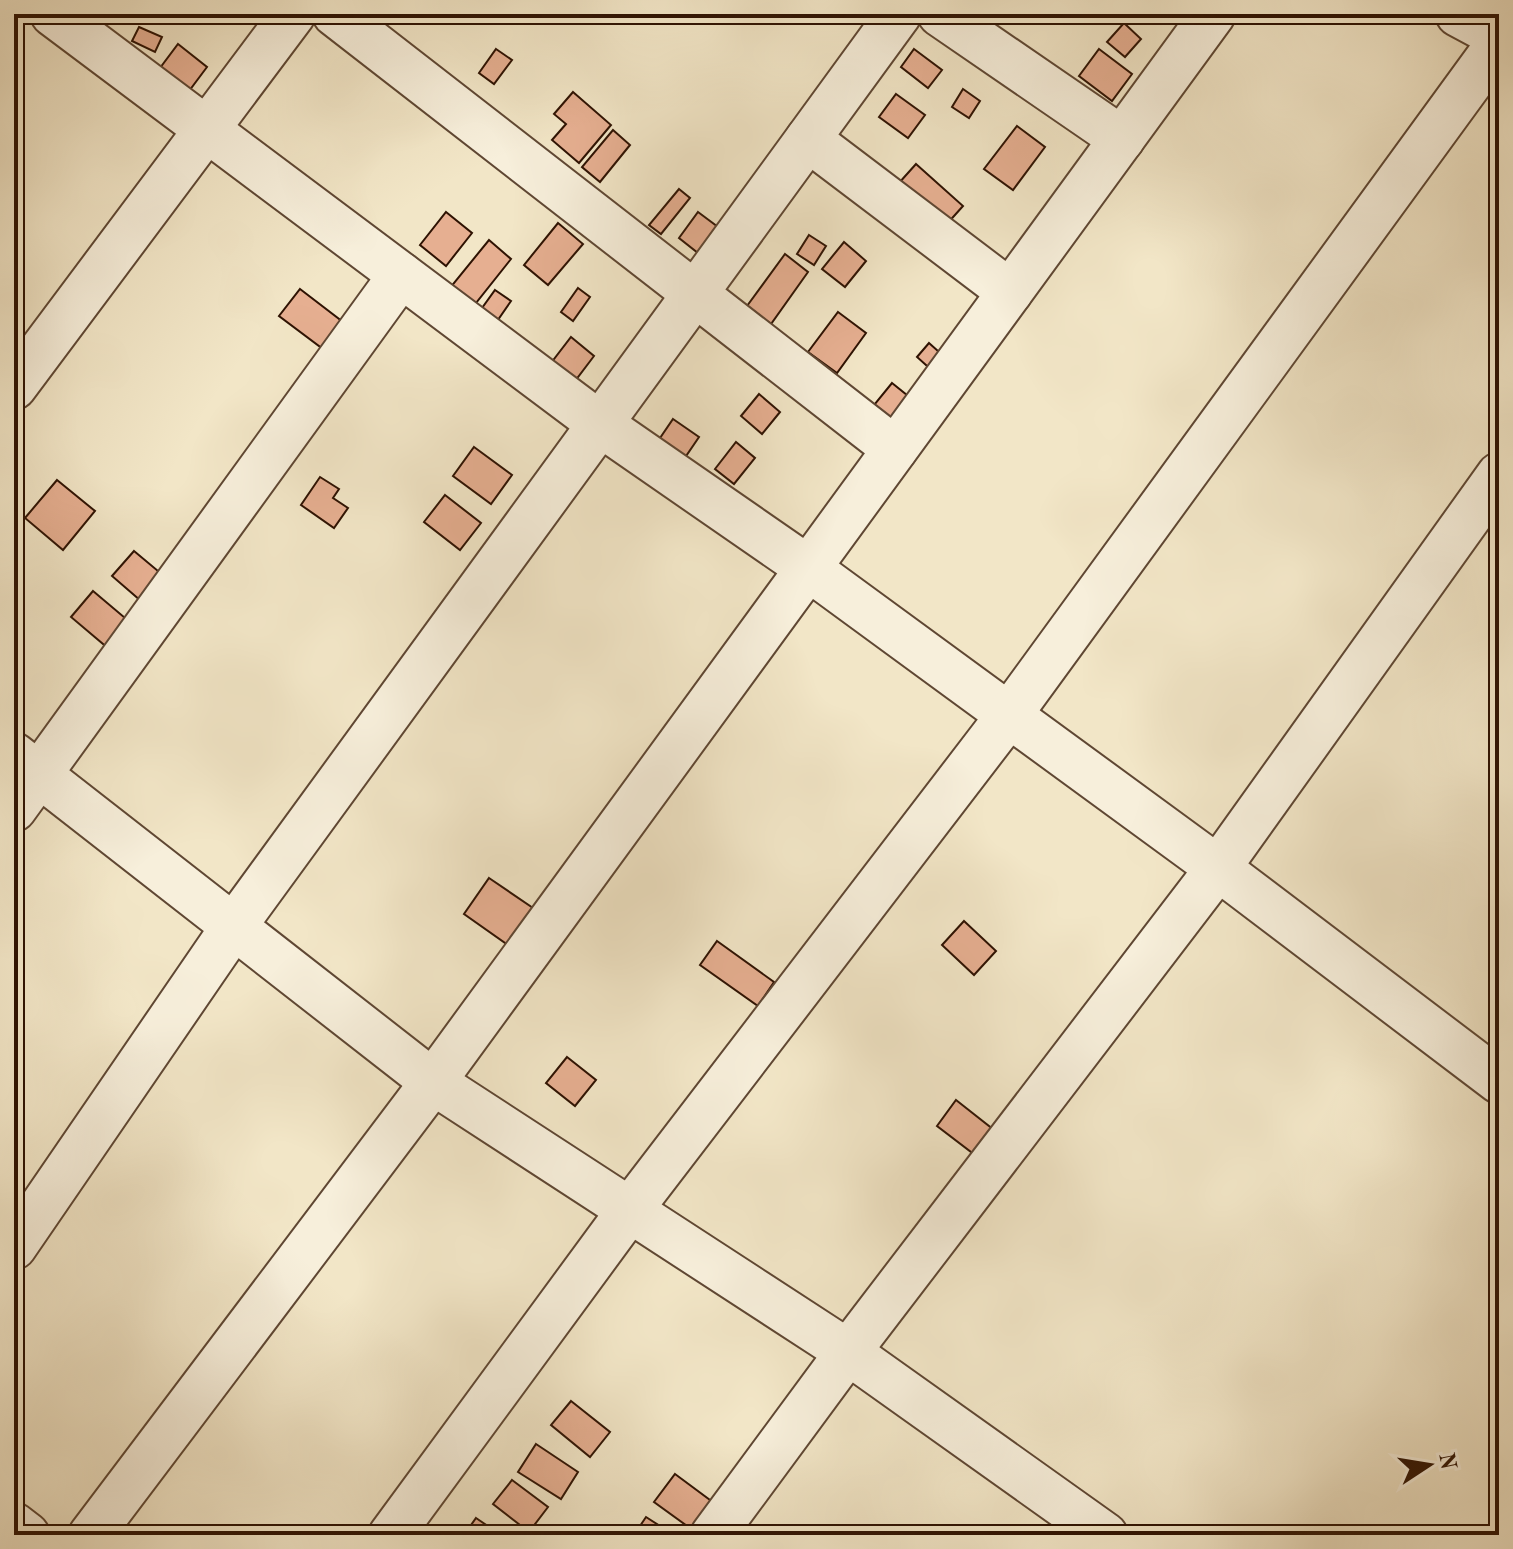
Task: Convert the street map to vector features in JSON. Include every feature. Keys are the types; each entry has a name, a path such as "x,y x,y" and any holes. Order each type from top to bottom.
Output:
{"street":[{"path":"53,14 600,424 808,568 1218,868 1499,1081"},
{"path":"14,387 293,14"},
{"path":"335,14 895,449"},
{"path":"14,1247 234,926 899,14"},
{"path":"940,14 1122,139"},
{"path":"91,1535 433,1082 1213,14"},
{"path":"1458,14 1499,36"},
{"path":"391,1535 629,1211 1009,715 1499,43"},
{"path":"808,139 1010,292"},
{"path":"14,809 26,764 401,275"},
{"path":"713,1535 848,1352 1218,868 1499,475"},
{"path":"26,764 433,1082 848,1352 1105,1535"},
{"path":"14,1525 27,1535"}],"building":[{"path":"1124,23 1141,39 1125,57 1107,42"},
{"path":"139,27 162,37 155,52 132,41"},
{"path":"178,44 207,67 180,103 151,80"},
{"path":"496,49 512,60 494,84 479,73"},
{"path":"914,49 942,70 928,88 901,67"},
{"path":"1099,49 1132,74 1112,101 1079,76"},
{"path":"963,89 980,101 969,118 952,107"},
{"path":"573,92 611,125 579,163 552,140 566,124 554,114"},
{"path":"896,94 925,115 908,138 879,117"},
{"path":"1017,126 1045,147 1013,190 984,169"},
{"path":"613,130 630,145 600,182 582,167"},
{"path":"916,164 963,206 937,235 890,193"},
{"path":"679,189 690,198 661,234 649,225"},
{"path":"446,212 472,233 446,266 420,245"},
{"path":"698,212 718,227 698,253 679,238"},
{"path":"558,223 583,244 548,285 524,265"},
{"path":"809,235 826,246 814,265 797,254"},
{"path":"489,240 511,259 468,313 445,294"},
{"path":"844,242 866,261 845,287 822,269"},
{"path":"785,254 808,272 771,324 747,306"},
{"path":"578,288 590,297 573,321 561,312"},
{"path":"300,289 343,322 323,349 279,316"},
{"path":"495,290 511,301 493,327 477,315"},
{"path":"838,312 866,333 837,373 808,352"},
{"path":"571,337 594,356 575,381 551,363"},
{"path":"929,343 948,360 936,374 917,357"},
{"path":"892,383 918,404 900,426 874,405"},
{"path":"759,394 780,412 762,434 741,416"},
{"path":"673,419 699,437 684,459 658,441"},
{"path":"736,442 755,458 734,484 715,469"},
{"path":"474,447 512,475 491,504 453,476"},
{"path":"320,477 339,489 333,498 348,508 334,528 301,505"},
{"path":"57,480 95,511 63,550 25,518"},
{"path":"445,495 481,523 460,550 424,522"},
{"path":"134,551 170,581 148,607 112,576"},
{"path":"93,591 131,623 109,649 71,617"},
{"path":"489,878 533,908 508,945 464,914"},
{"path":"964,921 996,951 974,975 942,945"},
{"path":"717,941 774,982 758,1006 700,965"},
{"path":"567,1057 596,1080 575,1106 546,1083"},
{"path":"956,1100 994,1130 975,1155 937,1126"},
{"path":"571,1401 610,1432 590,1457 551,1425"},
{"path":"536,1444 578,1472 561,1499 518,1472"},
{"path":"675,1474 714,1503 694,1531 654,1502"},
{"path":"512,1480 548,1507 529,1532 493,1504"},
{"path":"646,1517 674,1535 634,1535"},
{"path":"476,1518 501,1535 464,1535"}]}
